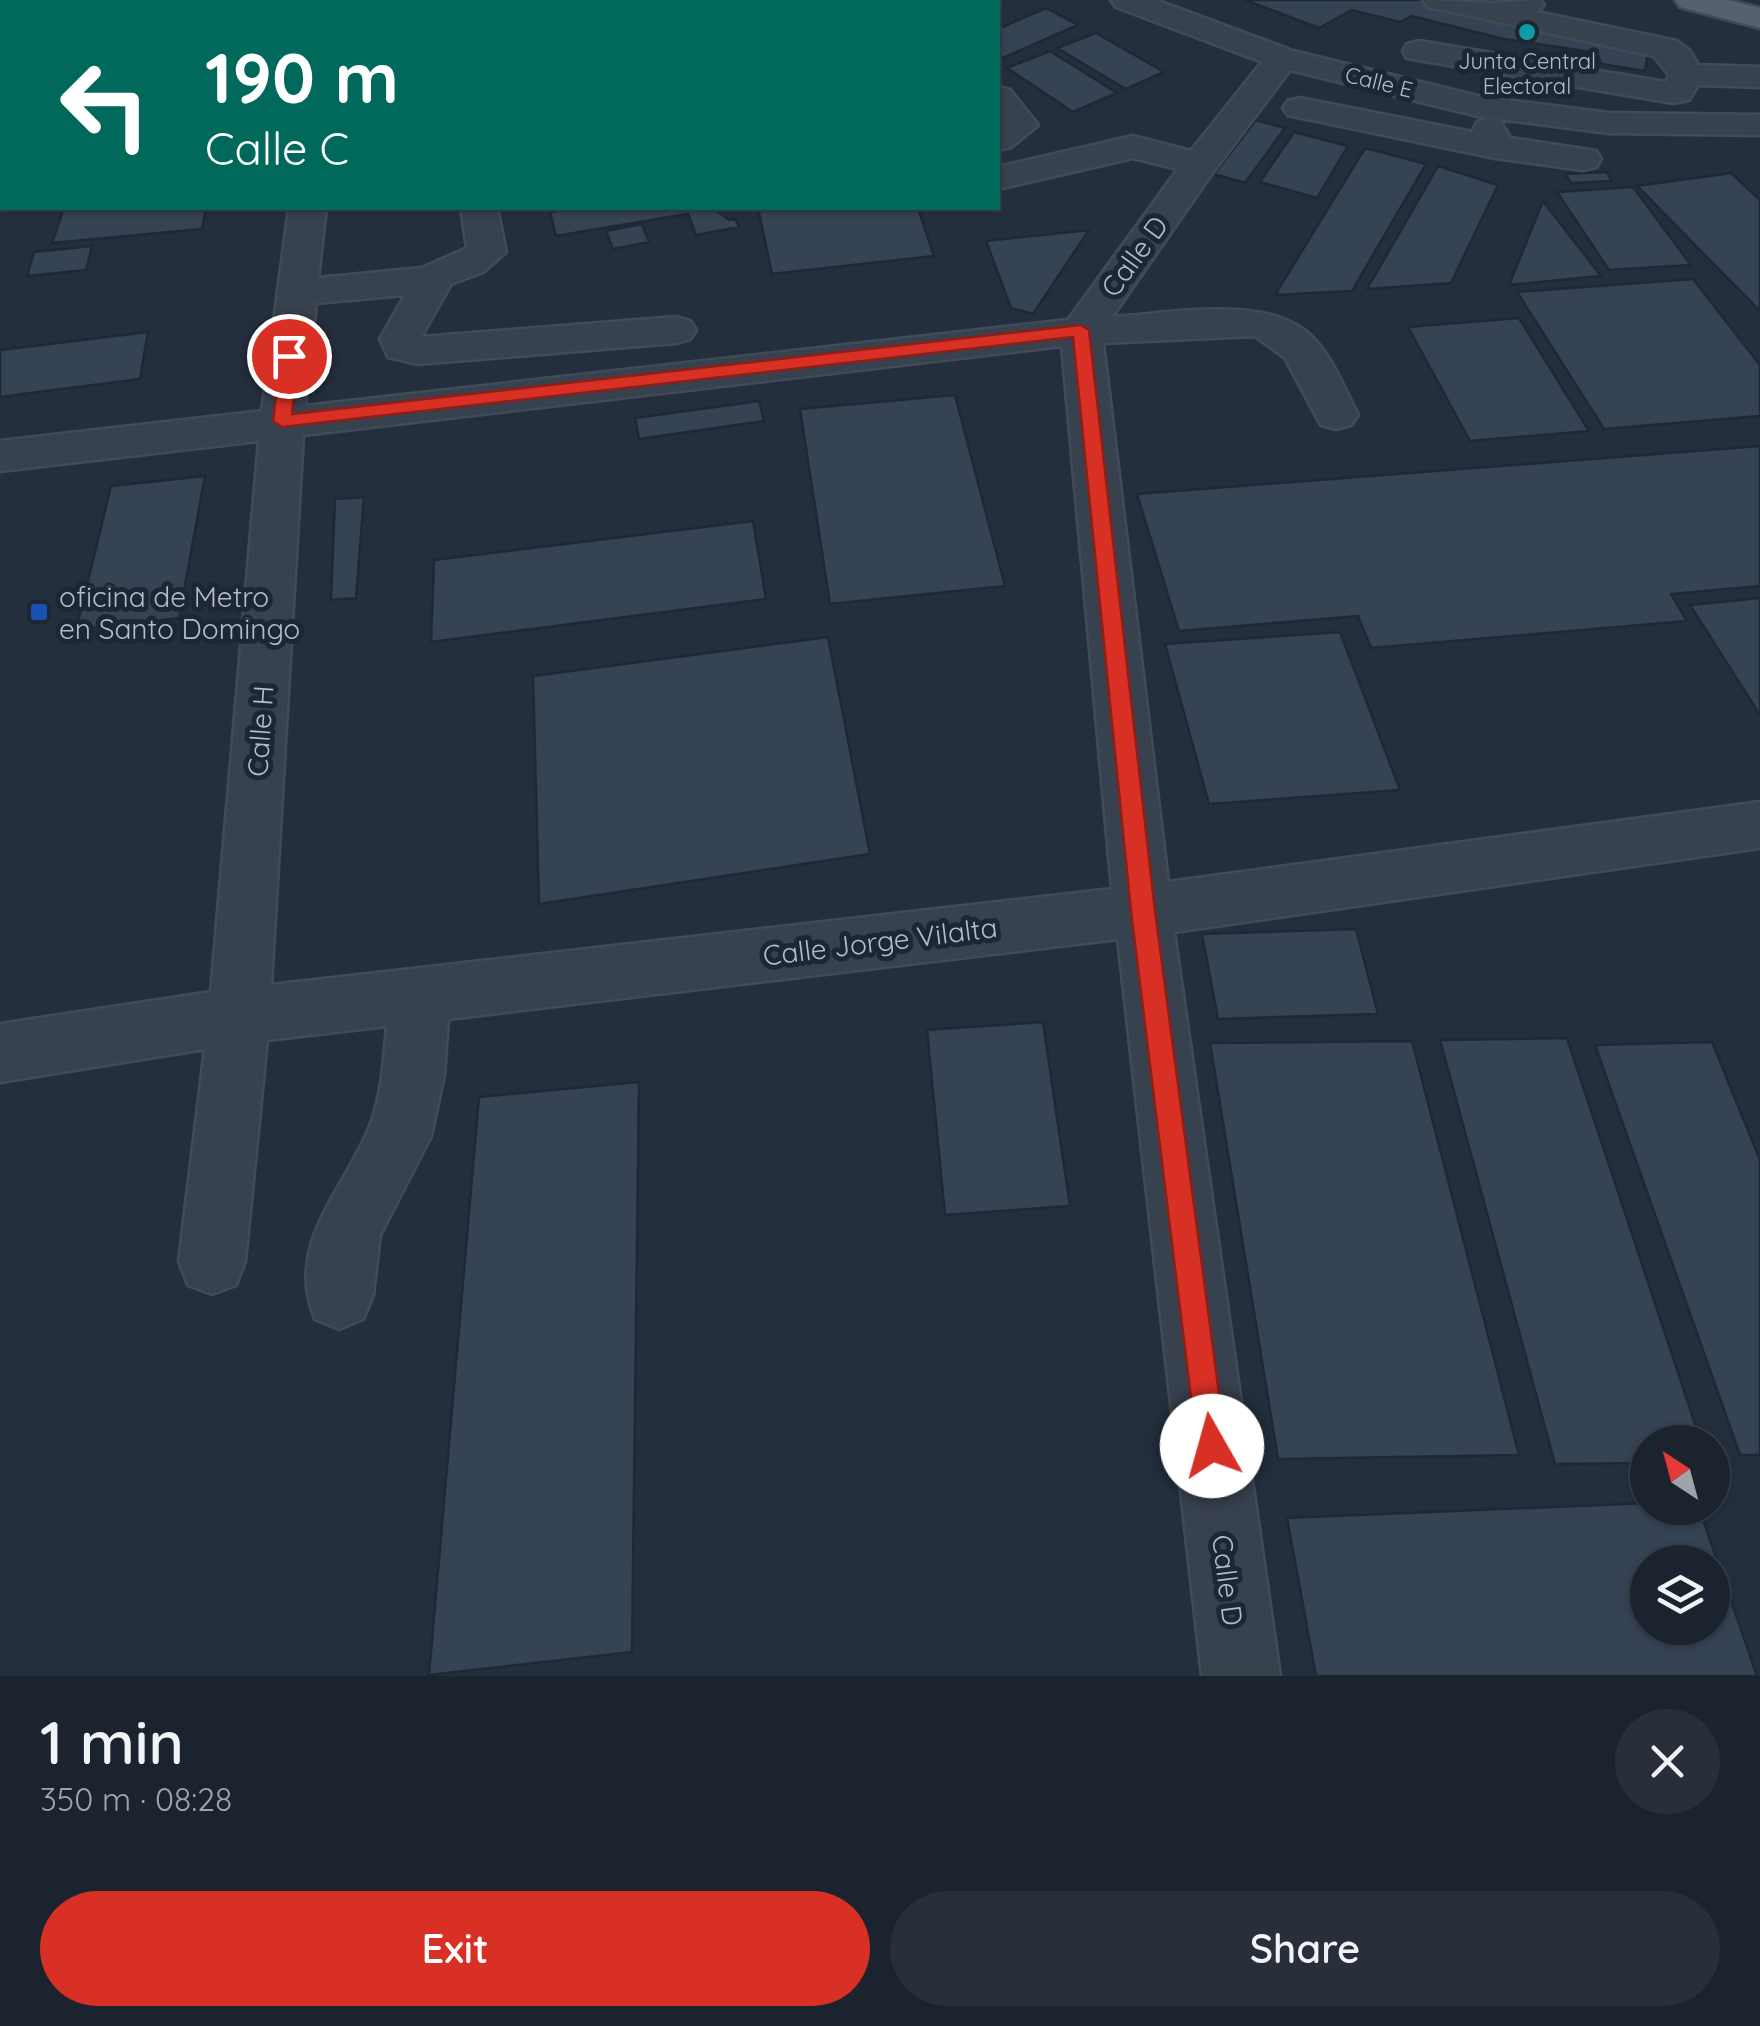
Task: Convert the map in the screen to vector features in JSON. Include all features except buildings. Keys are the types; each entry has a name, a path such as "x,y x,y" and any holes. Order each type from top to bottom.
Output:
{"main road":[{"path":"1691,0 1760,18"}],"street":[{"name":"Calle E","path":"1127,0 1291,83 1609,123 1760,125"},
{"path":"1439,0 1603,37 1648,42 1678,58 1682,84"},
{"path":"1494,13 1545,0"},
{"path":"1420,51 1682,84 1760,98"},
{"path":"1682,84 1760,77"},
{"path":"1291,83 1495,147 1583,159"},
{"name":"Calle D","path":"1241,1676 1143,911 1081,330 1200,164 1291,83"},
{"path":"1000,99 1021,125 1000,138"},
{"path":"1482,107 1495,147"},
{"path":"1000,178 1133,147 1200,164"},
{"name":"Calle H","path":"212,1262 239,1016 282,421 308,210"},
{"path":"296,292 435,276 470,266 487,252 479,210"},
{"path":"435,276 400,339 403,348 417,351 676,330"},
{"path":"0,456 1081,330 1260,323 1284,331 1300,344 1336,416"},
{"name":"Calle Jorge Vilalta","path":"0,1053 239,1016 1143,911 1760,825"},
{"path":"339,1295 348,1228 399,1136 412,1075 420,994"}],"place":[{"name":"Junta Central Electoral","path":"1527,32"},
{"name":"oficina de Metro en Santo Domingo","path":"39,612"}],"route":[{"path":"289,356 282,421 1081,330 1143,911 1212,1446"}]}
